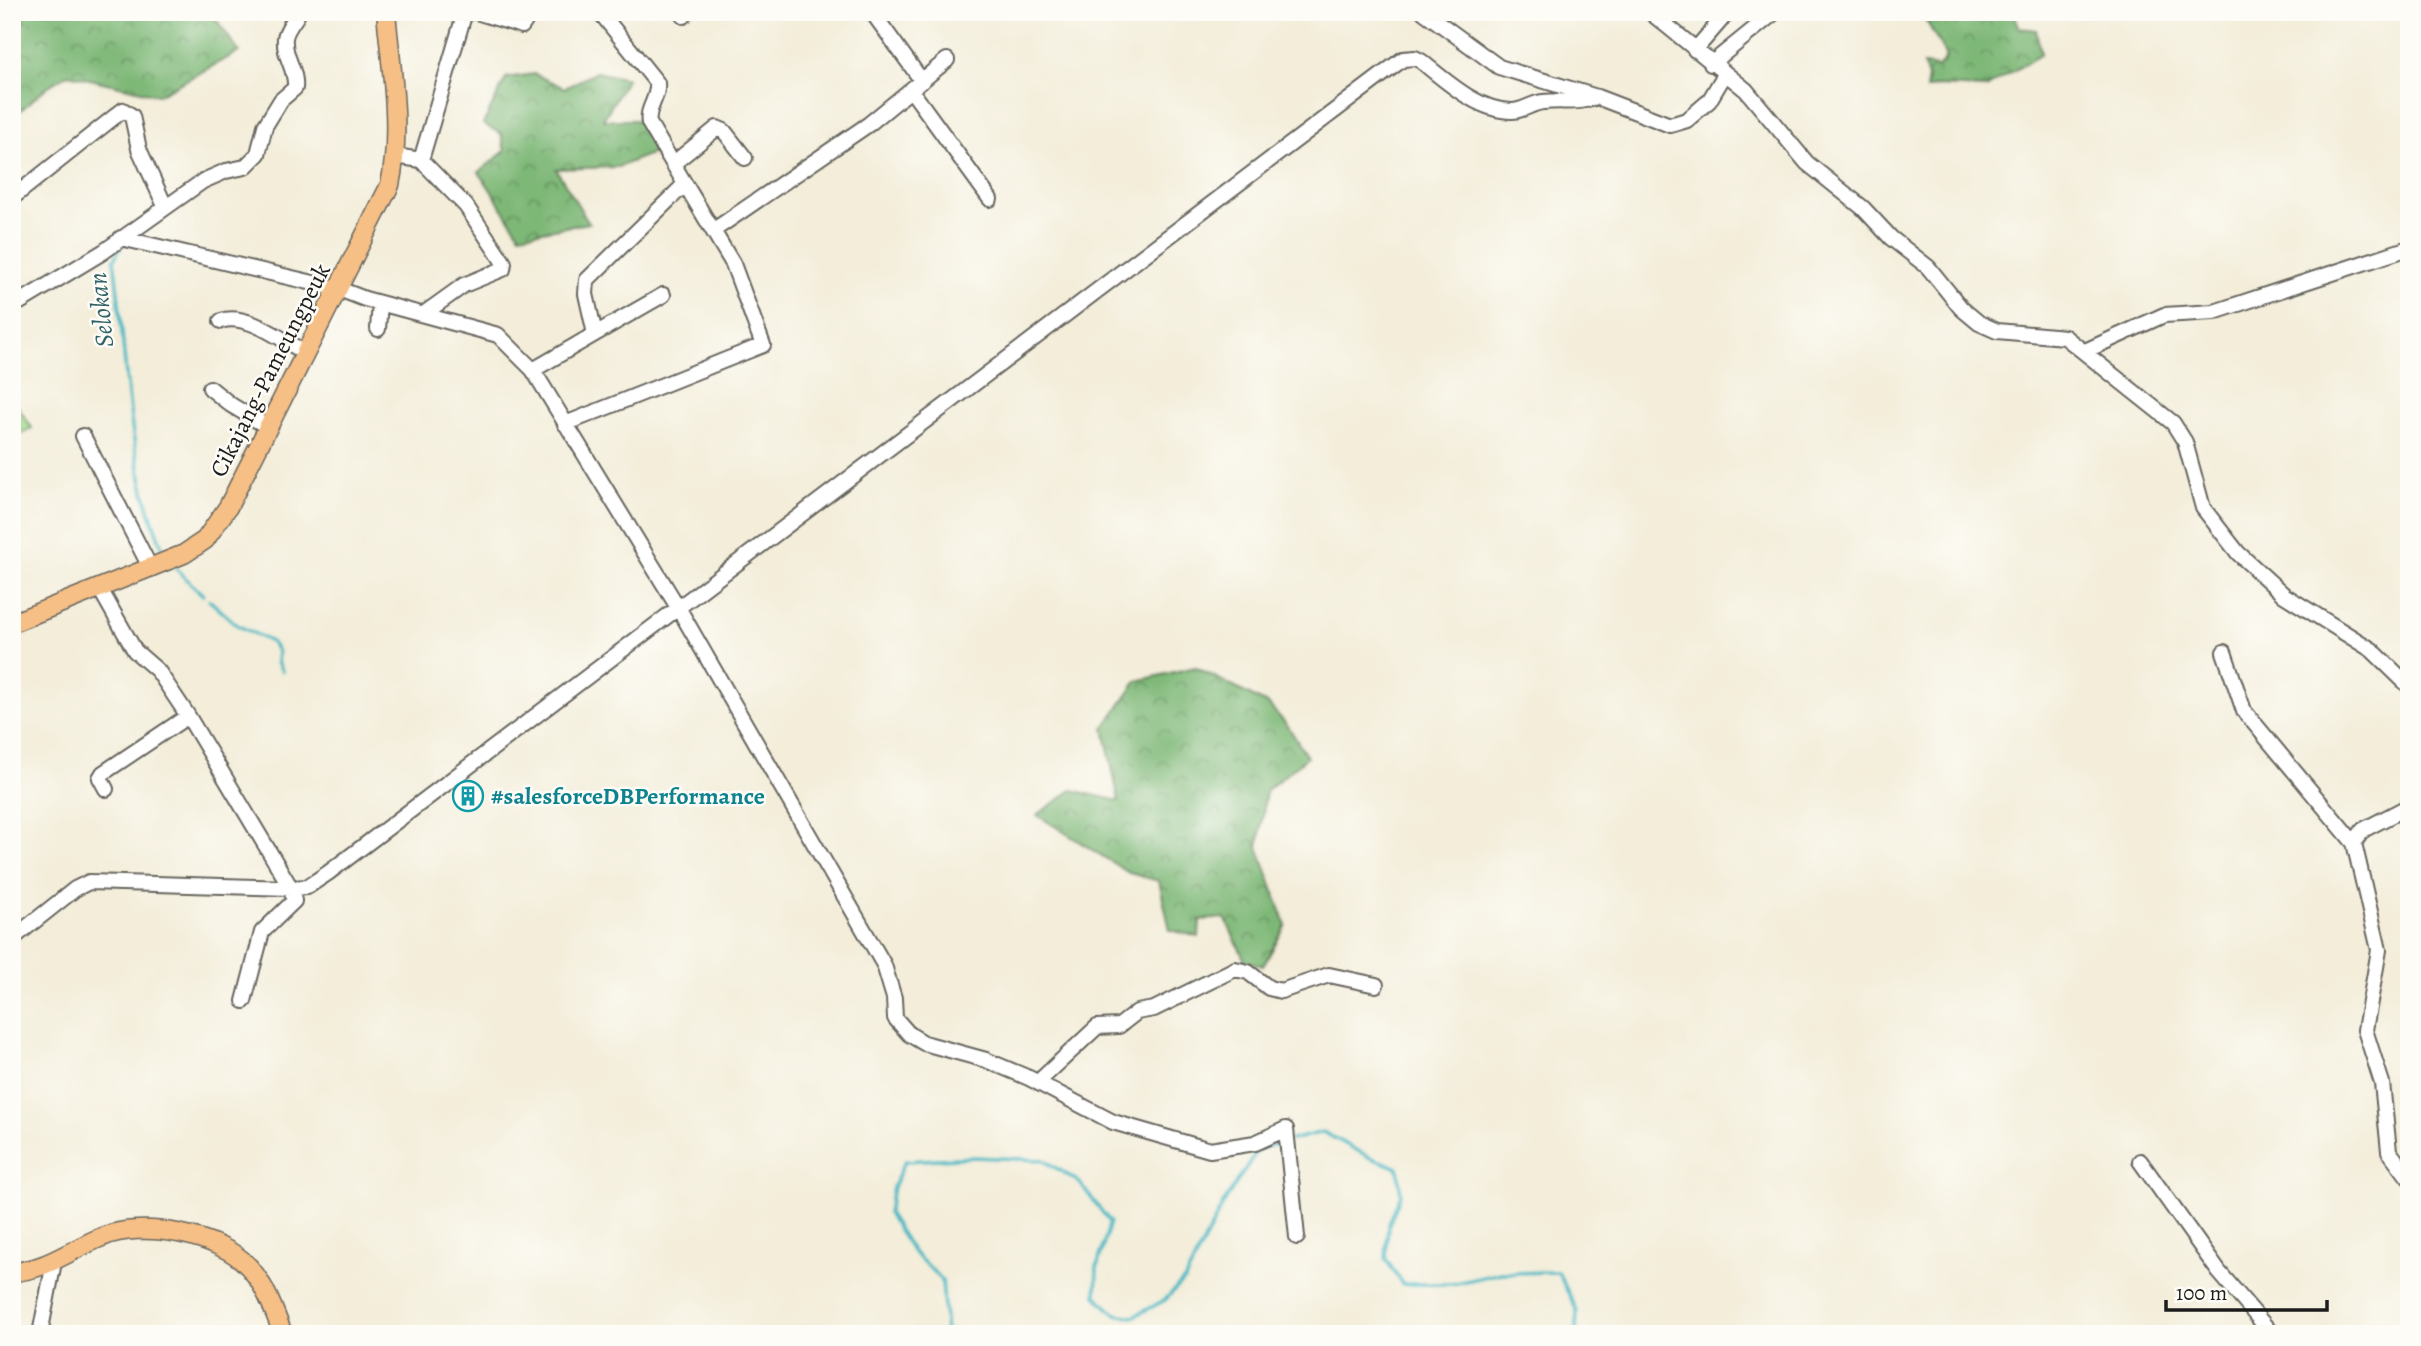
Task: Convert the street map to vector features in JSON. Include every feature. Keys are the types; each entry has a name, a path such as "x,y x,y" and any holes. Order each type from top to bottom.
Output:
{"main road":[{"name":"Cikajang-Pameungpeuk","path":"12,623 162,565 199,546 228,507 388,190 395,156 386,12"},
{"path":"12,1272 37,1269 120,1231 175,1233 228,1250 249,1266 274,1308 284,1334"}],"street":[{"path":"20,302 126,240 165,206 203,181 226,170 245,167 258,154 265,126 281,100 295,88 297,73 286,54 285,35 299,12"},
{"path":"421,160 465,12"},
{"path":"476,12 522,26 531,12"},
{"path":"565,424 761,346 763,342 733,264 648,118 657,92 657,83 600,12"},
{"path":"872,12 990,200"},
{"path":"1424,12 1499,67 1597,97 1670,125 1678,125 1709,101 1725,74"},
{"path":"1650,12 1746,90 1812,168 1863,208 1891,239 1928,267 1961,308 1979,323 1997,331 2060,335 2085,351 2179,429 2203,508 2245,561 2284,595 2372,650 2409,687"},
{"path":"1695,50 1728,12"},
{"path":"1712,64 1775,12"},
{"path":"12,939 75,889 89,882 307,887 679,609 1403,59 1415,58 1421,61 1468,96 1498,109 1519,110 1532,104 1583,102 1597,97"},
{"path":"714,230 869,124 947,60"},
{"path":"12,198 123,110 132,116 139,149 165,206"},
{"path":"674,163 717,128 724,131 745,158"},
{"path":"395,156 421,160 466,206 504,263 503,269 464,285 425,313"},
{"path":"595,334 586,295 587,280 685,184"},
{"path":"126,240 339,289 380,303 498,334 533,370 679,609 884,965 894,998 893,1011 901,1026 924,1043 986,1060 1038,1082 1113,1122 1210,1150 1255,1143 1286,1129 1297,1237"},
{"path":"2085,351 2164,315 2214,312 2409,248"},
{"path":"533,370 663,295"},
{"path":"378,329 380,303"},
{"path":"221,321 234,318 246,322 306,353"},
{"path":"210,388 231,405 268,427"},
{"path":"83,436 162,565"},
{"path":"100,589 135,651 158,671 188,716 291,888 294,901 262,933 244,1001"},
{"path":"2224,652 2238,688 2241,707 2354,843 2379,950 2365,1030 2382,1083 2389,1151 2409,1178"},
{"path":"106,789 100,778 103,773 188,716"},
{"path":"2354,843 2363,830 2409,806"},
{"path":"1038,1082 1097,1027 1119,1026 1137,1012 1154,1009 1235,969 1248,972 1269,988 1281,991 1329,975 1376,985"},
{"path":"2140,1161 2219,1272 2272,1334"},
{"path":"40,1334 54,1262"}],"green space":[{"path":"24,12 211,12 239,52 158,95 68,74 47,87 12,118 12,30 24,22"},
{"path":"1921,12 2013,12 2020,28 2036,30 2041,54 1986,88 1936,86 1926,89 1928,77 1923,65 1938,67 1945,60 1945,53"},
{"path":"596,72 627,79 603,120 640,120 656,152 618,167 556,169 589,223 520,235 479,172 505,151 501,134 483,124 506,78 534,74 565,88"},
{"path":"12,398 32,428 15,438 12,433"},
{"path":"1195,667 1269,705 1288,726 1307,757 1266,791 1258,847 1286,925 1263,966 1245,961 1225,918 1200,920 1199,937 1170,930 1159,881 1129,873 1037,815 1072,790 1119,801 1104,728 1137,681"}],"waterway":[{"name":"Selokan","path":"121,246 114,260 135,448 153,521 166,556"},
{"name":"Selokan","path":"172,565 203,595"},
{"name":"Selokan","path":"209,600 237,625 271,642 278,652 277,662 282,671"},
{"path":"1291,1140 1323,1132 1369,1157 1398,1168 1401,1194 1388,1226 1386,1259 1402,1284 1452,1284 1501,1273 1558,1272 1577,1311 1576,1334"},
{"path":"946,1334 942,1280 912,1251 888,1213 893,1187 905,1161 973,1157 1043,1160 1079,1182 1110,1222 1097,1267 1096,1296 1115,1314 1133,1317 1165,1300 1185,1279 1223,1204 1258,1149 1284,1142"}],"place":[{"name":"#salesforceDBPerformance","path":"468,796"}]}
